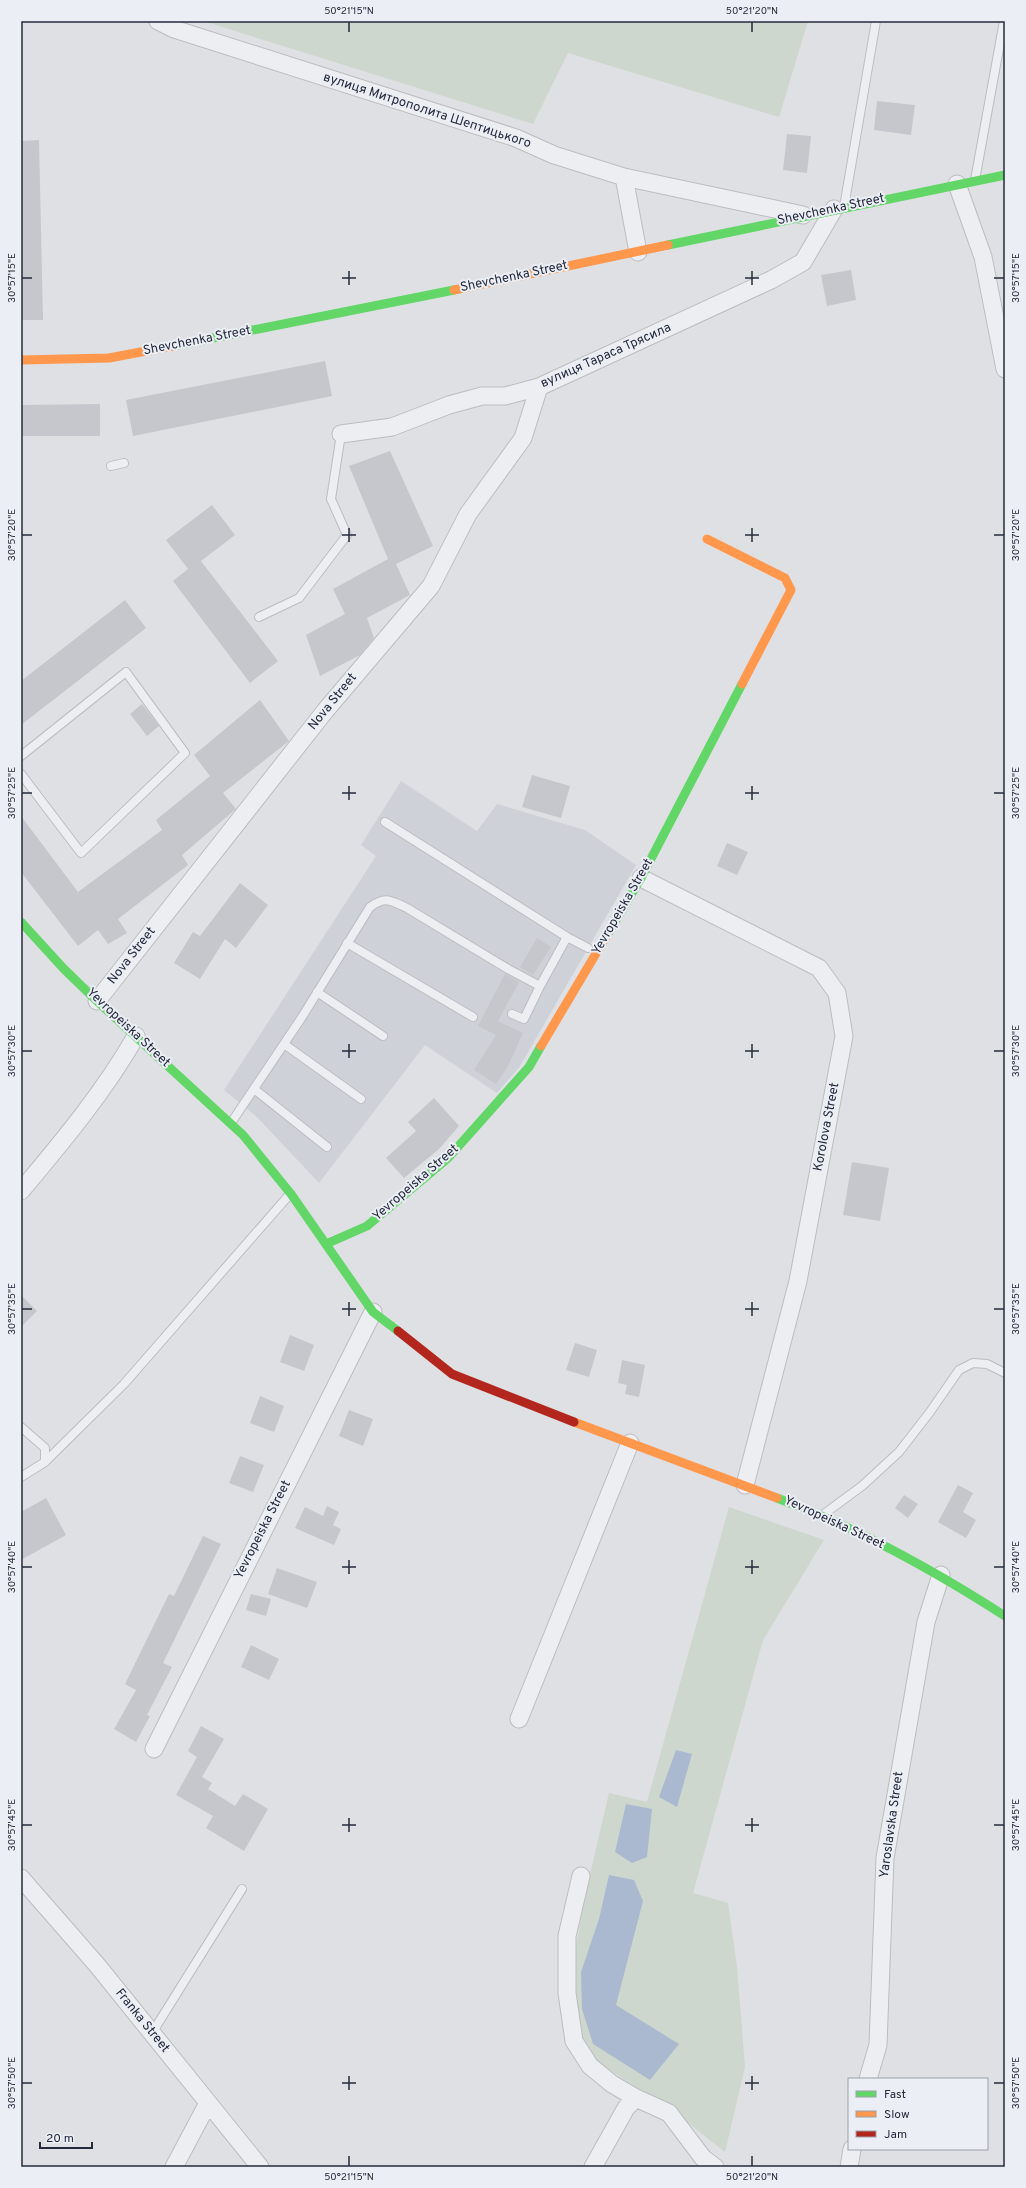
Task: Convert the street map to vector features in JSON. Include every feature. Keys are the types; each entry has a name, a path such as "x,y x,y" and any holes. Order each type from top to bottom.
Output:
{"street":[{"name":"вулиця Митрополита Шептицького","path":"158,21 174,29 516,138 554,155 624,177 803,215"},
{"name":"Shevchenka Street","path":"21,360 109,358 323,317 638,252 803,215 1005,175"},
{"path":"624,177 638,252"},
{"path":"957,184 983,257 1005,368"},
{"name":"вулиця Тараса Трясила","path":"341,434 392,427 449,405 482,396 505,396 539,387 771,280 803,262 839,208"},
{"name":"Nova Street","path":"97,1001 325,711 431,586 468,514 523,438 539,387"},
{"name":"Yevropeiska Street","path":"326,1244 367,1226 448,1158 528,1067 641,878 791,590 785,578 707,539"},
{"name":"Korolova Street","path":"641,878 819,968 837,993 844,1036 798,1281 745,1484"},
{"name":"Yevropeiska Street","path":"21,922 97,1001 243,1135 291,1194 373,1312 452,1374 630,1443 745,1484 823,1515 941,1575 1005,1616"},
{"path":"21,1191 61,1142 123,1059 136,1036"},
{"name":"Yevropeiska Street","path":"154,1750 373,1312"},
{"path":"519,1719 630,1443"},
{"name":"Yaroslavska Street","path":"868,2078 878,2046 885,1858 926,1622 941,1575"},
{"path":"581,1876 567,1936 567,1994 574,2041 590,2066 612,2084 636,2098 669,2113 703,2158 715,2167"},
{"name":"Franka Street","path":"21,1878 97,1965 260,2167"},
{"path":"593,2167 626,2108 636,2098"},
{"path":"174,2167 208,2103"},
{"path":"849,2167 852,2150"}],"lane":[{"path":"839,208 876,21"},
{"path":"975,181 1004,21"},
{"path":"259,617 299,598 347,535 331,499 341,434"},
{"path":"112,466 124,463"},
{"path":"21,756 126,672 185,753 81,853 21,774"},
{"path":"385,822 567,937 588,948"},
{"path":"231,1123 284,1044 370,907 380,900 391,900 540,986"},
{"path":"512,1014 524,1019 567,937"},
{"path":"347,944 473,1017"},
{"path":"317,992 383,1036"},
{"path":"284,1044 361,1099"},
{"path":"254,1089 326,1147"},
{"path":"21,1477 45,1462 124,1384 291,1194"},
{"path":"823,1515 862,1486 899,1452 930,1412 959,1370 973,1363 987,1364 1005,1374"},
{"path":"21,1427 45,1448 45,1462"},
{"path":"152,2033 242,1890"}],"shaded area":[{"path":"203,21 808,21 779,117 568,53 533,124"},
{"path":"401,781 477,831 497,804 585,830 636,865 520,1066 497,1093 425,1045 319,1183 257,1117 224,1090 376,856 361,845"},
{"path":"729,1507 824,1540 763,1640 693,1893 728,1903 737,1967 745,2067 725,2152 672,2110 597,2062 581,2036 572,1971 584,1900 609,1793 647,1802"}],"water":[{"path":"676,1750 692,1754 677,1807 659,1797"},
{"path":"626,1804 652,1809 647,1857 632,1863 615,1852"},
{"path":"609,1875 634,1880 643,1901 616,2005 679,2044 650,2080 593,2044 582,2009 581,1972 599,1919"}],"building":[{"path":"877,101 915,105 911,135 874,130"},
{"path":"787,134 811,136 807,173 783,170"},
{"path":"39,140 43,320 21,320 21,141"},
{"path":"851,270 856,300 827,306 821,275"},
{"path":"325,361 332,396 133,436 126,400"},
{"path":"100,404 100,436 21,436 21,405"},
{"path":"390,451 433,546 396,564 410,595 367,618 374,638 360,655 320,676 306,635 345,614 333,589 388,559 349,466"},
{"path":"212,505 235,535 201,561 278,661 250,683 173,581 188,569 166,540"},
{"path":"125,600 146,628 21,725 21,681"},
{"path":"260,700 289,741 223,793 236,809 182,855 188,865 118,919 127,933 108,944 98,930 78,946 21,872 21,816 78,892 162,830 156,820 210,776 194,755"},
{"path":"142,704 159,726 147,736 130,714"},
{"path":"532,775 570,786 561,818 522,807"},
{"path":"727,843 748,852 737,875 717,866"},
{"path":"240,883 268,905 236,948 225,939 200,979 174,963 193,932 200,936"},
{"path":"537,938 551,947 533,975 520,967"},
{"path":"505,974 519,982 498,1021 523,1033 508,1066 496,1084 474,1070 496,1035 478,1026"},
{"path":"434,1098 459,1126 439,1149 404,1178 386,1158 416,1131 408,1122"},
{"path":"852,1162 889,1168 880,1221 843,1215"},
{"path":"21,1295 37,1311 21,1327"},
{"path":"290,1335 314,1345 304,1371 280,1362"},
{"path":"575,1343 597,1350 589,1377 566,1370"},
{"path":"622,1360 645,1365 639,1397 625,1394 627,1385 618,1383"},
{"path":"260,1396 284,1406 274,1432 250,1423"},
{"path":"349,1410 373,1419 363,1446 339,1436"},
{"path":"240,1456 264,1465 253,1492 229,1483"},
{"path":"958,1485 973,1493 963,1512 976,1520 966,1538 938,1522"},
{"path":"904,1495 918,1504 908,1518 895,1508"},
{"path":"46,1498 66,1535 21,1560 21,1512"},
{"path":"327,1506 339,1512 333,1525 341,1529 334,1545 295,1528 305,1507 323,1516"},
{"path":"203,1536 221,1544 163,1663 172,1667 147,1715 150,1716 136,1742 114,1729 136,1690 125,1684 169,1594 174,1596"},
{"path":"277,1568 317,1582 307,1608 268,1594"},
{"path":"251,1594 271,1599 266,1616 246,1610"},
{"path":"251,1645 279,1659 269,1680 241,1667"},
{"path":"201,1726 224,1739 202,1777 212,1783 208,1789 235,1806 243,1794 268,1809 244,1851 206,1828 213,1816 176,1795 197,1757 188,1751"}],"traffic: fast":[{"path":"668,245 1005,175"},
{"path":"178,345 454,290"},
{"path":"607,935 641,878 742,684"},
{"path":"21,922 64,969 97,1001 243,1135 291,1194 373,1312 398,1331"},
{"path":"326,1244 367,1226 448,1158 529,1067 541,1046"},
{"path":"777,1498 837,1522 894,1551 950,1582 1005,1616"}],"traffic: slow":[{"path":"454,290 668,245"},
{"path":"21,360 109,358 178,345"},
{"path":"707,539 785,578 791,590 742,684"},
{"path":"541,1046 607,935"},
{"path":"574,1422 777,1498"}],"traffic: jam":[{"path":"398,1331 452,1374 574,1422"}]}
